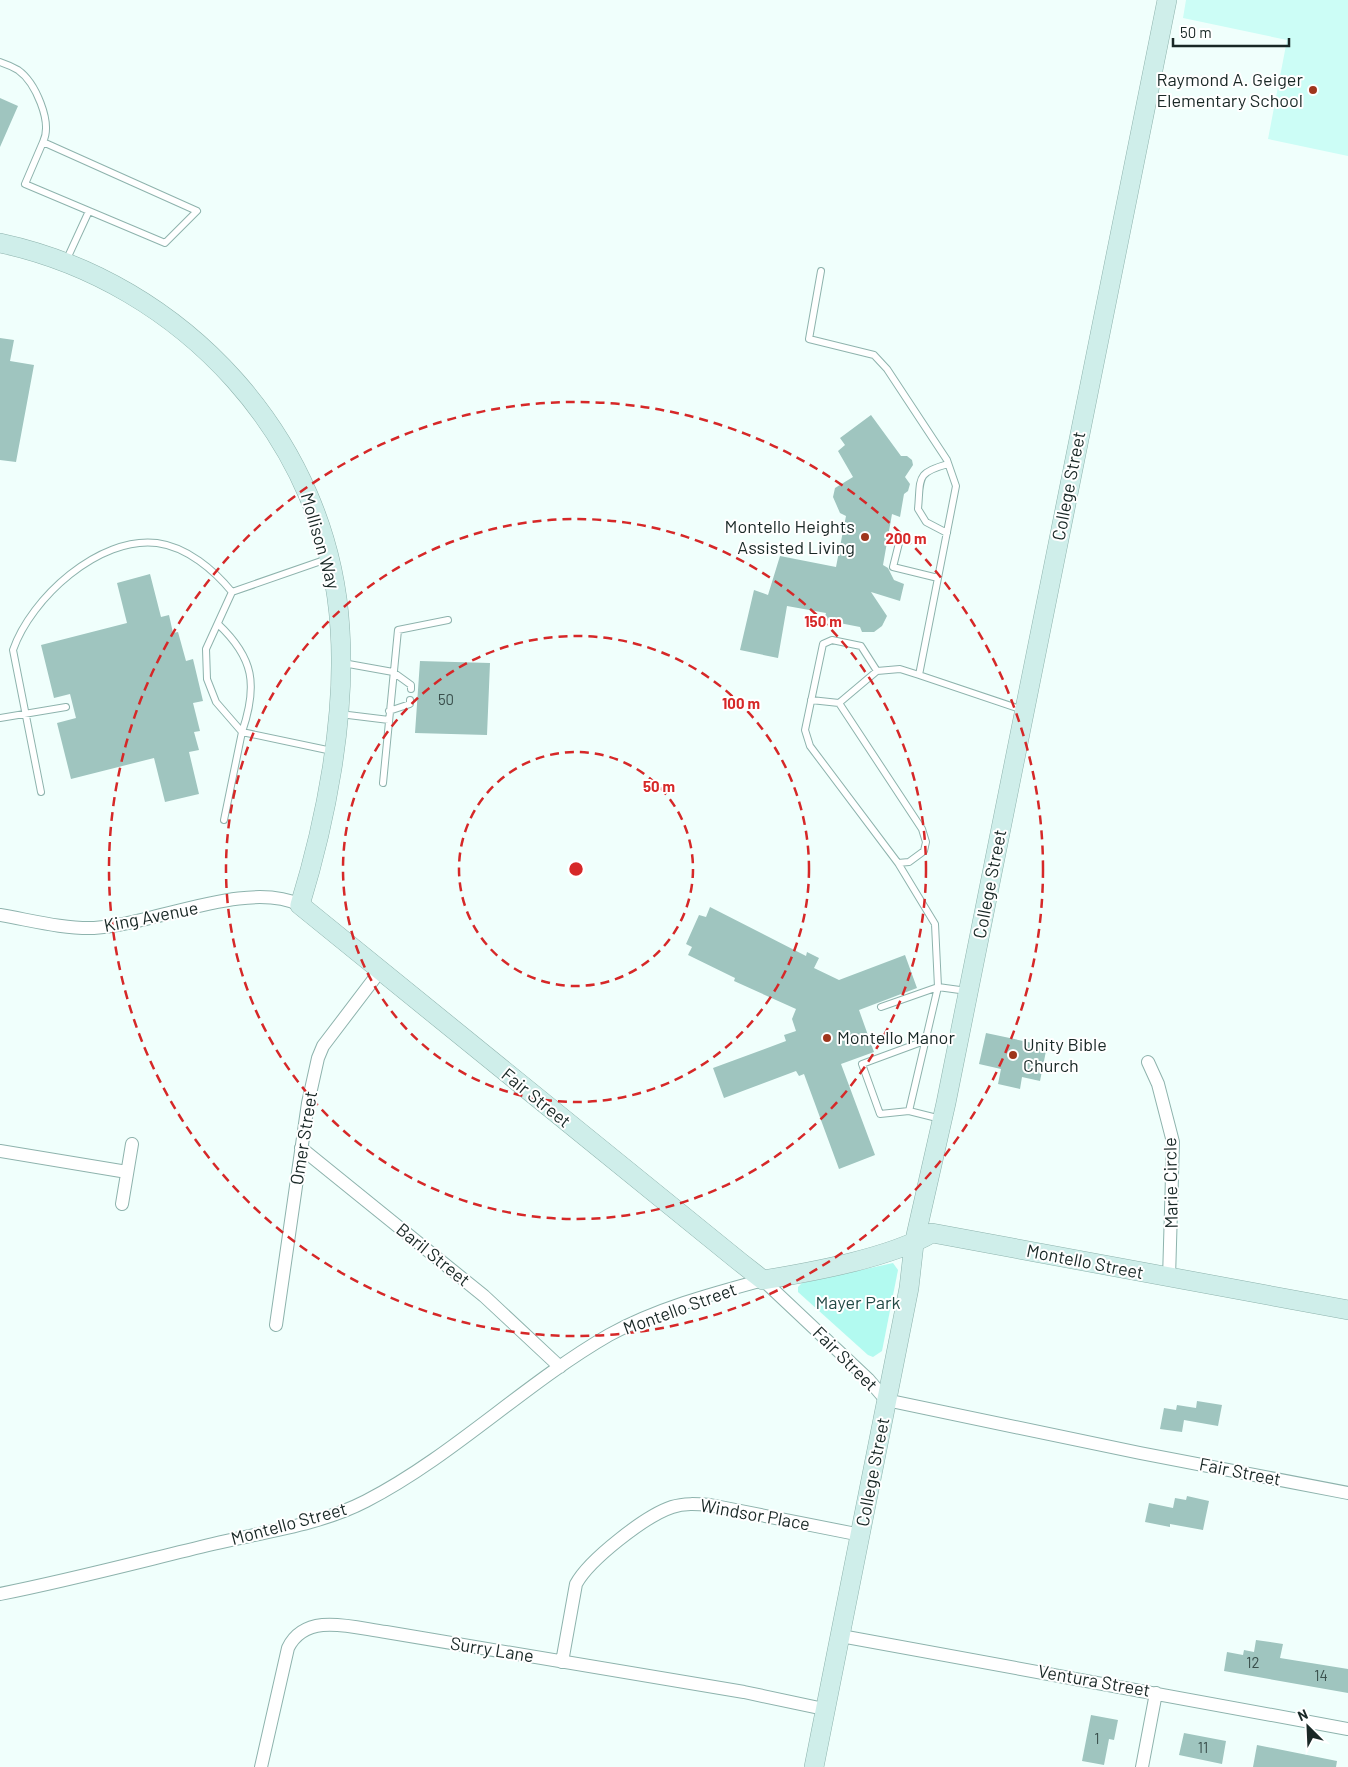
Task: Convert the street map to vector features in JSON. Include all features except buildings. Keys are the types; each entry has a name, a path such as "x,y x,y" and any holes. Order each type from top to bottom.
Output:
{"main road":[{"name":"College Street","path":"814,1767 909,1288 914,1244 943,1119 1166,0"},
{"name":"Mollison Way","path":"0,243 66,262 108,280 169,318 195,339 241,386 256,404 292,461 318,520 329,558 339,619 342,663 338,714 320,831 300,905"},
{"name":"Fair Street","path":"300,905 763,1280"},
{"name":"Montello Street","path":"763,1280 792,1275 914,1244 932,1233 1348,1310"}],"street":[{"name":"King Avenue","path":"0,915 55,924 97,928 233,900 261,897 282,898 300,905"},
{"name":"Omer Street","path":"276,1325 308,1103 318,1058 324,1046 380,971"},
{"name":"Marie Circle","path":"1148,1062 1160,1093 1173,1142 1169,1278"},
{"path":"122,1204 132,1144"},
{"name":"Baril Street","path":"301,1148 484,1296 560,1367"},
{"path":"0,1151 127,1172"},
{"name":"Montello Street","path":"0,1594 281,1528 328,1516 359,1504 389,1488 467,1435 560,1367 609,1335 660,1312 763,1280"},
{"name":"Fair Street","path":"763,1280 868,1379 886,1400 1130,1452 1348,1492"},
{"name":"Windsor Place","path":"562,1662 576,1584 582,1573 595,1560 635,1529 672,1507 691,1503 710,1505 861,1536"},
{"name":"Surry Lane","path":"261,1767 284,1657 293,1637 300,1631 332,1624 744,1692 824,1709"},
{"name":"Ventura Street","path":"841,1636 1156,1692 1348,1729"},
{"path":"1142,1767 1156,1692"}],"lane":[{"path":"0,62 18,70 32,85 40,100 45,121 43,142 25,184 165,243 197,211 43,142"},
{"path":"66,262 89,211"},
{"path":"821,271 809,339 874,355 887,369 948,464 956,486 919,675"},
{"path":"947,533 926,522 918,510 921,476 928,470 948,464"},
{"path":"41,792 13,650 20,630 49,592 90,560 131,544 158,543 190,555 216,572 232,592"},
{"path":"899,543 893,567 938,578"},
{"path":"329,558 232,592 206,649 208,679 216,702 242,732 333,751"},
{"path":"383,783 398,630 448,620"},
{"path":"218,624 237,641 246,661 252,683 249,710 242,732 224,820"},
{"path":"877,671 861,646 832,640 823,644 805,730 810,746 898,863 935,924 938,987 909,1111"},
{"path":"342,663 393,672 411,685 411,689"},
{"path":"811,700 839,702 877,671 900,669 1024,710"},
{"path":"390,711 410,704 410,700"},
{"path":"839,702 922,829 926,842 924,851 909,862 898,863"},
{"path":"0,718 66,707"},
{"path":"338,714 389,720"},
{"path":"881,1007 938,987 968,991"},
{"path":"927,1040 862,1064 880,1114 909,1111 943,1119"}],"shaded area":[{"name":"Raymond A. Geiger Elementary School","path":"1186,0 1348,0 1348,156 1268,139 1287,40 1183,18"}],"green space":[{"name":"Mayer Park","path":"893,1263 898,1270 882,1351 873,1357 868,1355 798,1292 798,1287 802,1283"}],"place":[{"name":"Raymond A. Geiger Elementary School","path":"1313,90"},
{"name":"Montello Heights Assisted Living","path":"865,537"},
{"name":"Montello Manor","path":"827,1038"},
{"name":"Unity Bible Church","path":"1013,1055"}]}
